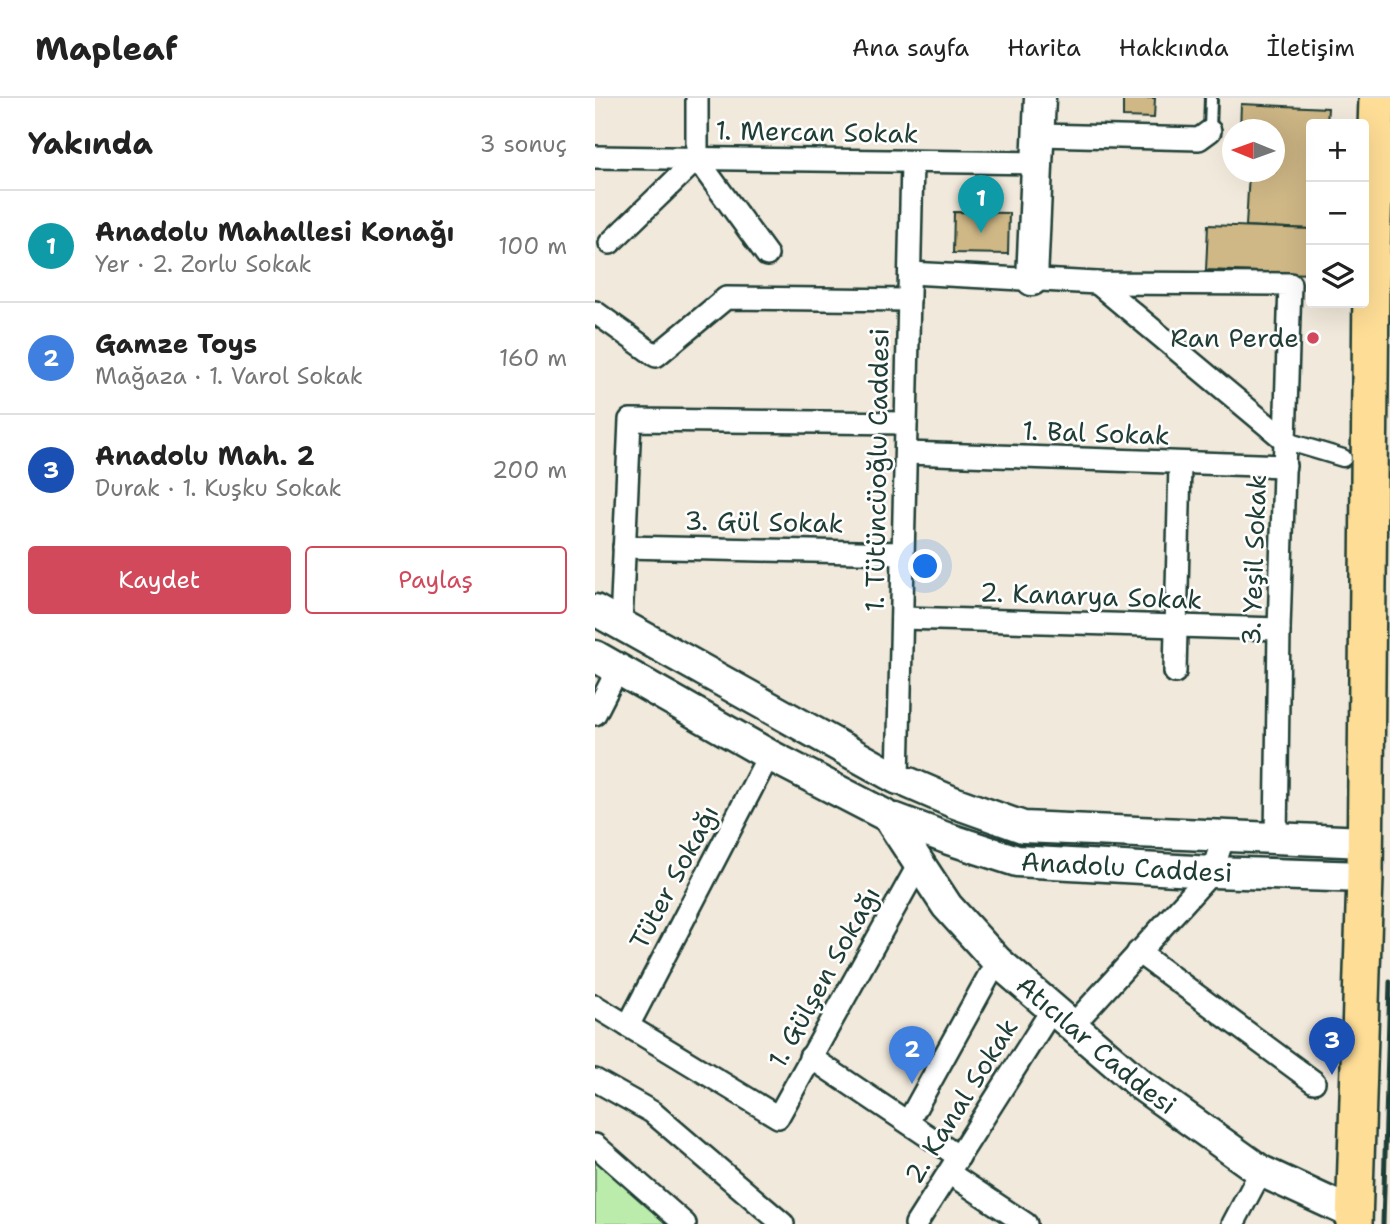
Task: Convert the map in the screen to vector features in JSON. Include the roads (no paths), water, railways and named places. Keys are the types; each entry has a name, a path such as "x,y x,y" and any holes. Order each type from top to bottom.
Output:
{"highway":[{"path":"1354,1221 1365,877 1371,285 1377,98"}],"main road":[{"path":"1032,280 1040,98"},
{"path":"608,617 904,781 914,790 916,803 909,815 889,817"},
{"name":"Atıcılar Caddesi","path":"607,663 769,755 889,817 947,906 997,961 1141,1085 1261,1171 1354,1221"},
{"name":"Anadolu Caddesi","path":"904,781 1023,827 1365,842"},
{"name":"Anadolu Caddesi","path":"889,817 1017,861 1365,877"}],"street":[{"path":"697,98 697,159 767,255"},
{"name":"1. Mercan Sokak","path":"595,157 912,162 1039,149 1199,139 1210,131"},
{"path":"610,243 697,159"},
{"name":"1. Tütüncüoğlu Caddesi","path":"904,781 902,618 912,162"},
{"path":"910,273 1097,283 1286,441 1343,458"},
{"name":"3. Yeşil Sokak","path":"1097,283 1290,284 1279,629 1276,838"},
{"path":"595,312 656,356 726,298 909,300"},
{"path":"608,617 624,547 630,420 906,423"},
{"name":"1. Bal Sokak","path":"906,453 1285,466"},
{"path":"1175,672 1180,464"},
{"name":"3. Gül Sokak","path":"624,547 903,553"},
{"name":"2. Kanarya Sokak","path":"902,618 1279,629"},
{"path":"595,713 607,663"},
{"name":"Tüter Sokağı","path":"628,1026 769,755"},
{"path":"1212,872 1224,836"},
{"name":"1. Gülşen Sokağı","path":"628,1026 778,1116 919,864"},
{"name":"2. Kanal Sokak","path":"918,1223 954,1165 1063,1016 1138,952 1212,872"},
{"path":"1138,952 1314,1082"},
{"path":"908,1122 997,961"},
{"path":"595,1006 628,1026"},
{"path":"810,1057 908,1122 954,1165 1026,1224"},
{"path":"595,1080 652,1112 783,1224"},
{"path":"595,1145 685,1224"},
{"path":"1233,1224 1261,1171"}],"lane":[{"path":"1210,131 1211,98"}],"railway":[{"path":"1383,1224 1390,982"}],"place":[{"name":"Anadolu Mahallesi Konağı","path":"981,233"},
{"name":"Ran Perde","path":"1313,338"},
{"name":"Anadolu Mah. 2","path":"1332,1075"},
{"name":"Gamze Toys","path":"912,1084"}]}
